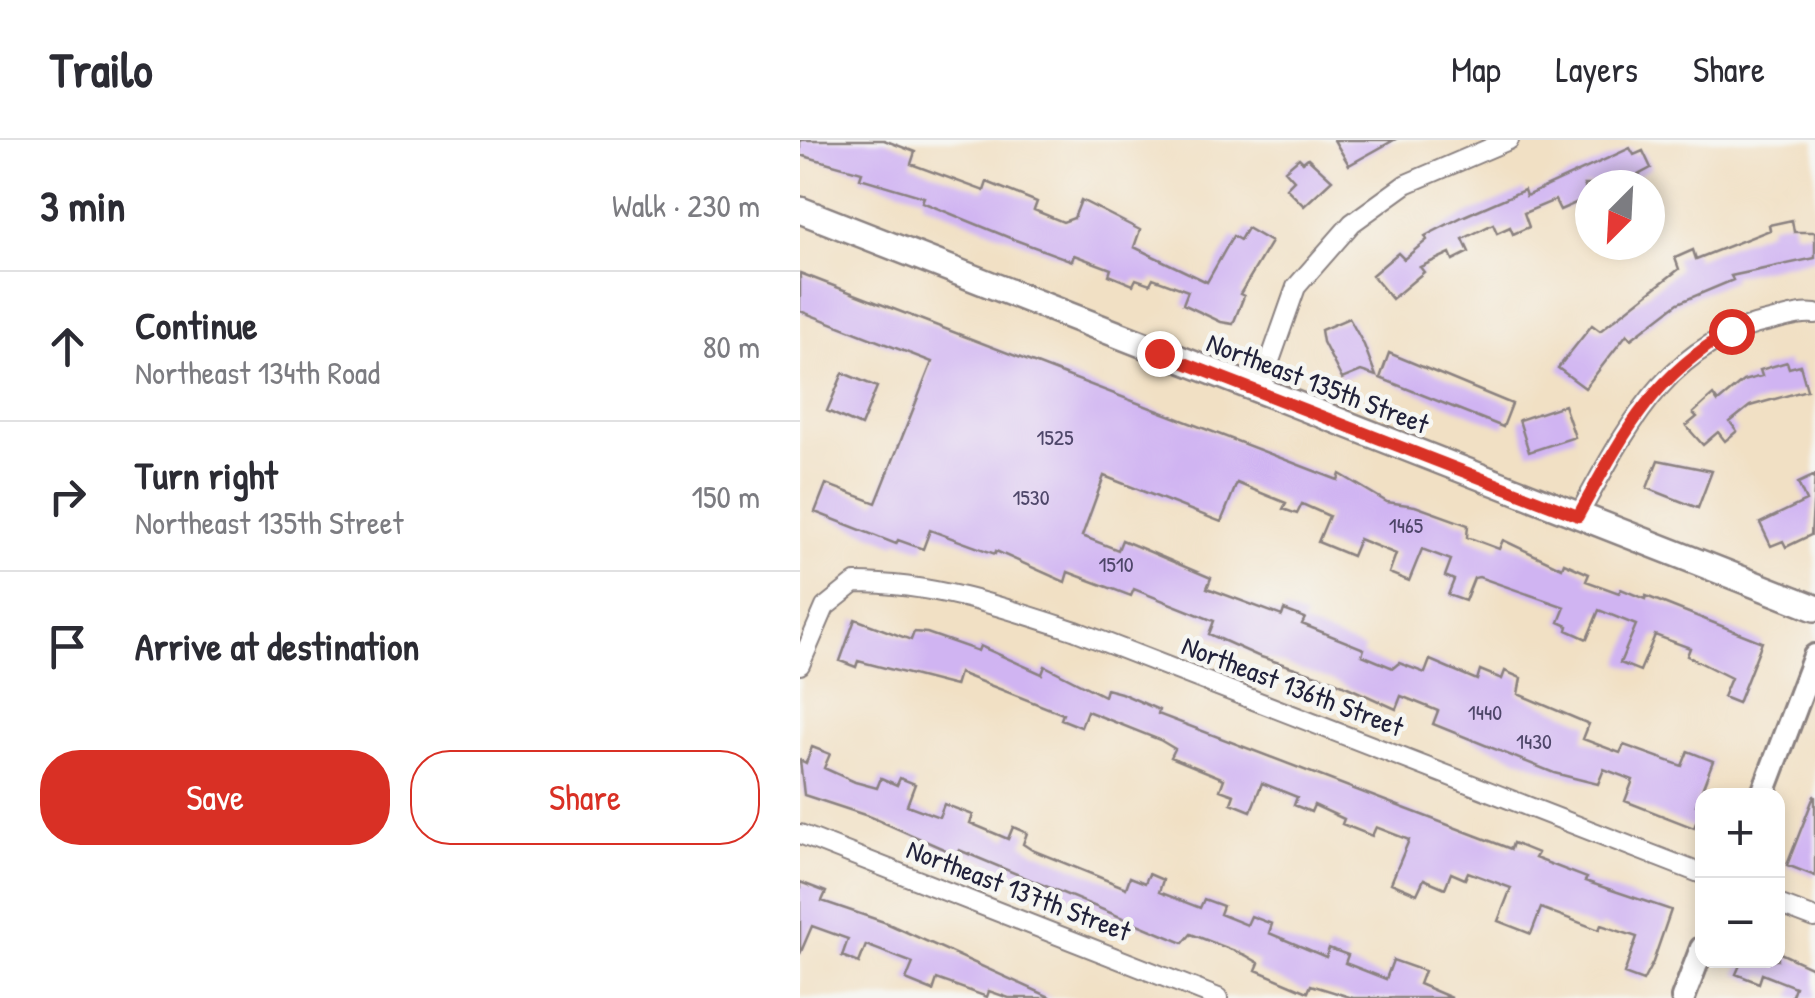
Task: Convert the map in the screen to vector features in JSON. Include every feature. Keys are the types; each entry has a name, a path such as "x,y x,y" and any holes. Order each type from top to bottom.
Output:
{"main road":[{"name":"Northeast 135th Street","path":"800,210 1815,608"}],"street":[{"path":"1260,392 1296,287 1352,223 1406,184 1510,140"},
{"path":"1578,516 1640,408 1674,368 1731,331 1815,314"},
{"name":"Northeast 136th Street","path":"800,665 825,608 855,582 897,583 972,598 1076,631 1695,871"},
{"path":"1765,788 1815,656"},
{"name":"Northeast 137th Street","path":"800,834 1218,998"},
{"path":"1785,907 1815,918"},
{"path":"1683,998 1695,966"}],"building":[{"path":"800,140 884,140 915,152 911,164 984,191 987,182 1037,202 1034,210 1063,222 1074,218 1081,200 1140,230 1134,247 1207,282 1233,236 1240,240 1247,228 1271,242 1240,294 1244,296 1233,324 1221,322 1183,304 1188,291 1153,278 1150,284 1136,279 1133,285 1109,275 1111,269 1074,255 1072,261 1010,238 922,202 924,197 860,178 862,172 800,155"},
{"path":"1334,140 1394,140 1349,165"},
{"path":"1630,148 1634,155 1643,151 1651,168 1647,170 1582,170"},
{"path":"1299,158 1303,162 1308,158 1332,180 1304,206 1286,188 1294,180 1285,170"},
{"path":"1575,173 1575,203 1560,210 1555,200 1524,213 1529,227 1513,234 1510,227 1497,233 1493,224 1463,239 1469,252 1453,260 1450,253 1420,267 1424,272 1392,299 1372,275 1398,253 1404,259 1427,240 1425,236 1462,217 1524,190 1526,196"},
{"path":"1792,220 1794,232 1815,232 1815,258 1731,276 1733,280 1678,303 1631,339 1627,334 1585,388 1558,368 1592,325 1600,331 1679,269 1675,258 1693,250 1696,259 1770,230 1769,225"},
{"path":"800,273 1338,480 1340,474 1387,502 1415,506 1468,525 1467,537 1499,549 1503,540 1562,568 1564,563 1589,574 1586,581 1619,593 1621,589 1645,599 1646,596 1762,642 1738,703 1723,697 1731,678 1687,656 1690,648 1655,635 1640,671 1620,663 1636,625 1599,610 1587,639 1559,622 1565,607 1479,577 1474,578 1465,601 1448,595 1454,580 1445,576 1451,560 1422,549 1409,581 1389,573 1396,554 1359,539 1352,556 1318,542 1329,516 1302,504 1297,514 1283,509 1286,503 1237,483 1221,522 1104,476 1082,536 1118,550 1122,540 1148,551 1211,578 1207,588 1282,616 1284,610 1305,618 1302,624 1364,649 1362,655 1393,668 1399,663 1425,673 1430,660 1477,680 1480,670 1502,679 1505,671 1521,678 1518,694 1589,724 1583,739 1620,753 1624,745 1682,766 1688,751 1713,761 1703,788 1695,788 1694,828 1625,801 1633,780 1604,769 1598,784 1554,773 1433,724 1438,711 1401,696 1396,709 1332,680 1258,656 1209,634 1214,621 1134,589 1131,596 1068,572 1065,582 996,551 995,554 930,530 923,549 898,540 896,544 815,512 826,484 876,503 932,362 800,311"},
{"path":"1349,318 1376,376 1361,371 1342,379 1323,342 1321,330"},
{"path":"1389,353 1512,404 1503,427 1380,378"},
{"path":"1787,362 1789,368 1800,365 1807,390 1750,406 1730,422 1737,431 1725,441 1718,432 1703,445 1686,426 1697,417 1693,413 1713,395 1718,402 1743,381 1762,376 1760,370"},
{"path":"843,373 877,387 861,426 827,411"},
{"path":"1564,405 1575,437 1529,452 1519,420"},
{"path":"1658,460 1712,471 1698,508 1647,488"},
{"path":"1815,475 1811,535 1786,547 1783,541 1771,546 1760,523 1806,501 1798,483"},
{"path":"855,619 911,640 914,632 927,633 978,651 980,646 1042,674 1045,666 1104,696 1106,689 1121,693 1159,710 1158,714 1511,849 1513,843 1538,853 1535,858 1587,878 1585,881 1671,910 1653,962 1643,981 1624,974 1637,937 1601,925 1599,930 1541,908 1531,934 1498,921 1511,888 1468,872 1465,879 1451,873 1445,888 1424,879 1417,894 1391,883 1409,840 1376,827 1372,836 1342,824 1344,819 1314,805 1311,812 1294,805 1297,797 1262,783 1251,811 1231,803 1234,795 1220,790 1224,779 1171,757 1175,749 1160,740 1087,711 1081,727 1061,719 1063,714 959,673 955,686 858,661 856,667 840,661"},
{"path":"812,747 830,754 824,768 855,782 877,788 881,778 897,785 900,778 915,784 907,805 939,817 944,804 973,815 970,823 1008,839 1013,827 1027,833 1023,844 1032,850 1126,888 1130,877 1145,883 1149,874 1163,880 1159,892 1200,908 1204,899 1223,906 1220,914 1247,925 1251,916 1272,924 1269,933 1326,957 1329,948 1348,955 1345,963 1386,979 1393,960 1424,971 1419,984 1452,998 1353,998 1311,985 1308,992 1256,970 1259,963 1245,955 1191,934 1183,943 959,850 957,855 871,817 804,795 800,760 806,763"},
{"path":"1815,797 1815,876 1787,865"},
{"path":"800,882 826,892 822,901 884,922 1052,998 1009,998 989,991 987,997 937,979 933,991 906,980 913,963 866,945 859,963 842,956 848,939 812,926 800,954"},
{"path":"1785,955 1815,969 1815,998 1791,998 1795,987 1762,974 1759,983 1736,974 1739,968 1785,968"}],"route":[{"path":"1159,353 1578,516 1640,408 1674,368 1731,331"}]}
